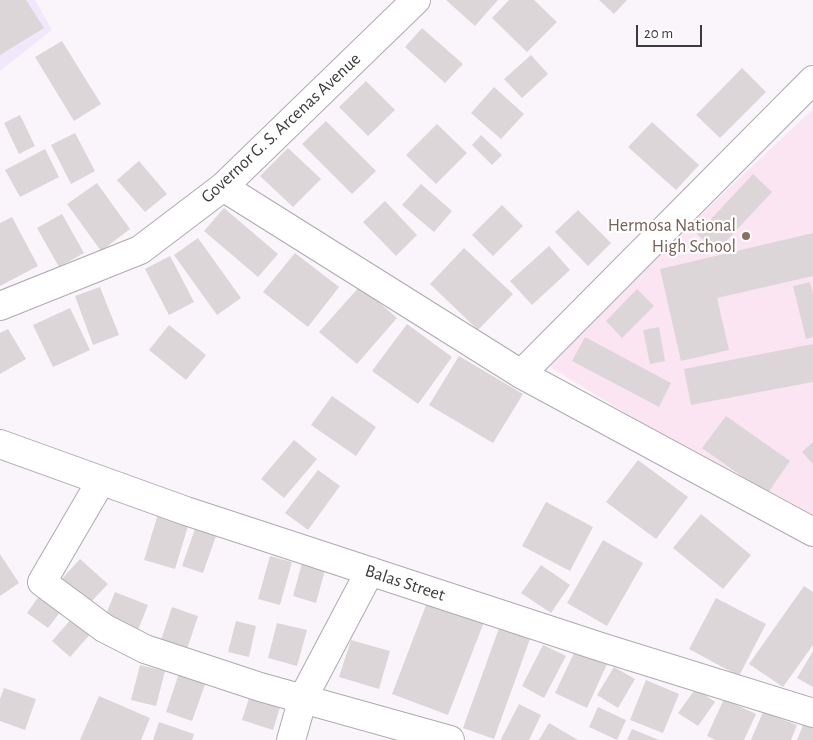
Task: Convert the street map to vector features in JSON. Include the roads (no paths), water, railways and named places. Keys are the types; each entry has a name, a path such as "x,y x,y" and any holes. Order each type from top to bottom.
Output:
{"street":[{"name":"Governor G. S. Arcenas Avenue","path":"0,306 140,250 223,187 416,0"},
{"path":"521,374 813,80"},
{"path":"223,187 521,374 813,532"},
{"name":"Balas Street","path":"0,444 186,511 595,645 813,713"},
{"path":"101,480 42,582 104,628 145,649 260,687 450,740"},
{"path":"291,740 303,698 370,571"}],"place":[{"name":"Hermosa National High School","path":"746,236"}]}
